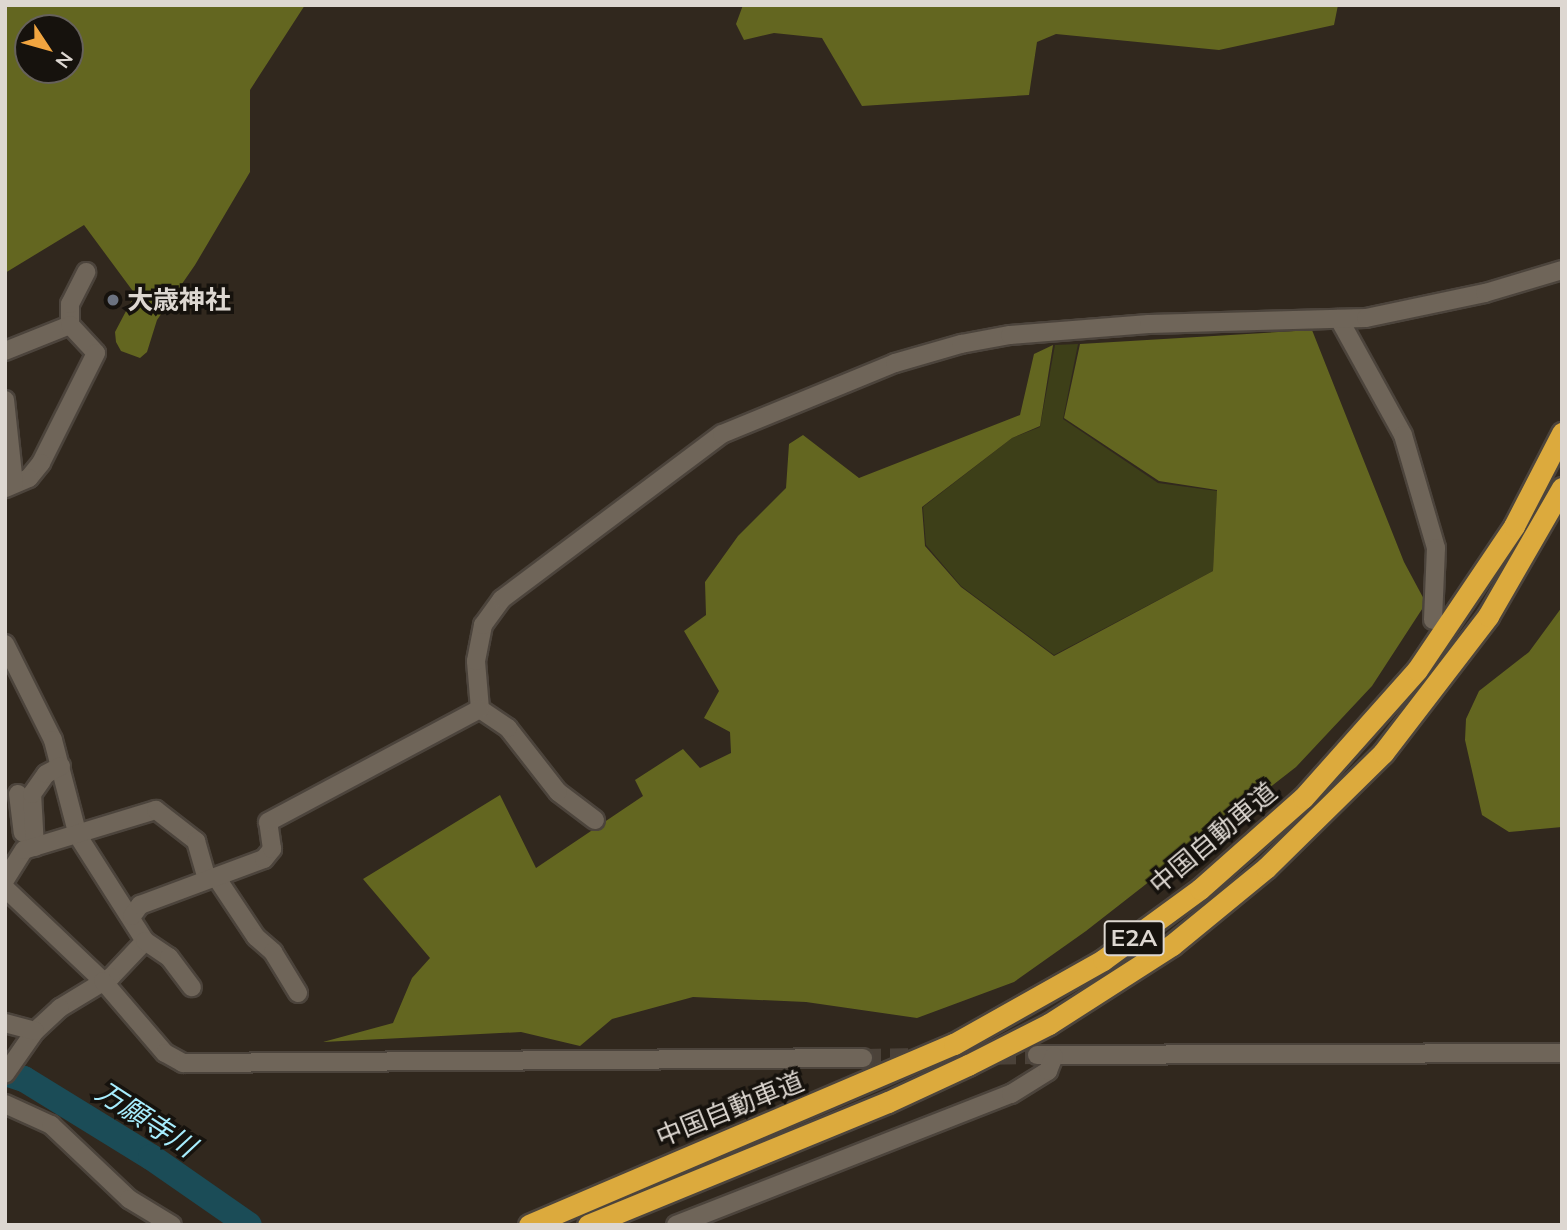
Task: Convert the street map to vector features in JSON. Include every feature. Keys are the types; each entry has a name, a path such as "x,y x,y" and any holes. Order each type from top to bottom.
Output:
{"highway":[{"name":"中国自動車道","path":"529,1225 954,1044 1103,960 1172,910 1303,798 1417,670 1514,526 1562,433"},
{"name":"中国自動車道","path":"588,1225 888,1102 968,1065 1048,1024 1172,945 1266,869 1383,753 1488,616 1562,488"}],"street":[{"path":"480,709 478,645 483,625 502,599 722,434 895,363 998,337 1149,324 1390,315 1562,270"},
{"path":"5,400 10,486 29,478 41,463 96,353 71,325 70,304 86,272"},
{"path":"1339,319 1403,435 1436,548 1433,620"},
{"path":"5,351 71,325"},
{"path":"5,644 53,740 78,836 116,901 132,916 145,941 169,957 192,987"},
{"path":"480,709 508,728 558,792 594,820"},
{"path":"132,916 140,905 264,859 272,849 268,822 480,709"},
{"path":"5,880 29,849 32,794 46,774 61,766"},
{"path":"18,794 29,849"},
{"path":"29,849 156,810 195,841 211,877 256,937 273,952 298,993"},
{"path":"5,888 103,981 164,1053 183,1063 863,1058"},
{"path":"5,1074 31,1037 60,1008 103,981 145,941"},
{"path":"5,1024 31,1037"},
{"path":"676,1225 1011,1094 1048,1071 1046,1056 1562,1053"},
{"path":"5,1104 51,1125 129,1199 172,1225"}],"green space":[{"path":"1078,344 1063,419 1158,483 1217,491 1213,571 1054,655 961,586 926,545 923,507 1012,438 1040,427 1055,345"}],"shaded area":[{"path":"5,5 305,5 250,90 250,172 195,265 157,320 147,352 140,358 121,351 115,332 135,294 84,225 5,273"},
{"path":"743,5 1338,5 1334,25 1219,50 1056,34 1037,42 1029,95 862,106 822,38 774,33 744,40 736,24"},
{"path":"1312,330 1404,562 1426,603 1372,686 1296,767 1086,931 1014,982 917,1018 806,1002 693,997 612,1019 580,1046 521,1032 323,1042 393,1023 412,978 430,958 363,879 500,795 536,868 643,796 635,780 683,749 700,768 731,753 730,732 704,718 719,691 684,631 706,615 705,582 738,536 786,488 789,444 803,435 859,478 1020,415 1034,354 1053,345 1040,426 1012,438 922,507 925,546 961,587 1054,656 1213,571 1217,490 1159,481 1064,418 1080,344"},
{"path":"1562,607 1562,827 1509,832 1482,815 1465,740 1466,719 1479,691 1529,652"}],"waterway":[{"name":"万願寺川","path":"5,1073 24,1079 151,1157 249,1225"}],"tunnel":[{"path":"863,1058 1037,1055"}],"place":[{"name":"大歳神社","path":"113,300"}]}
